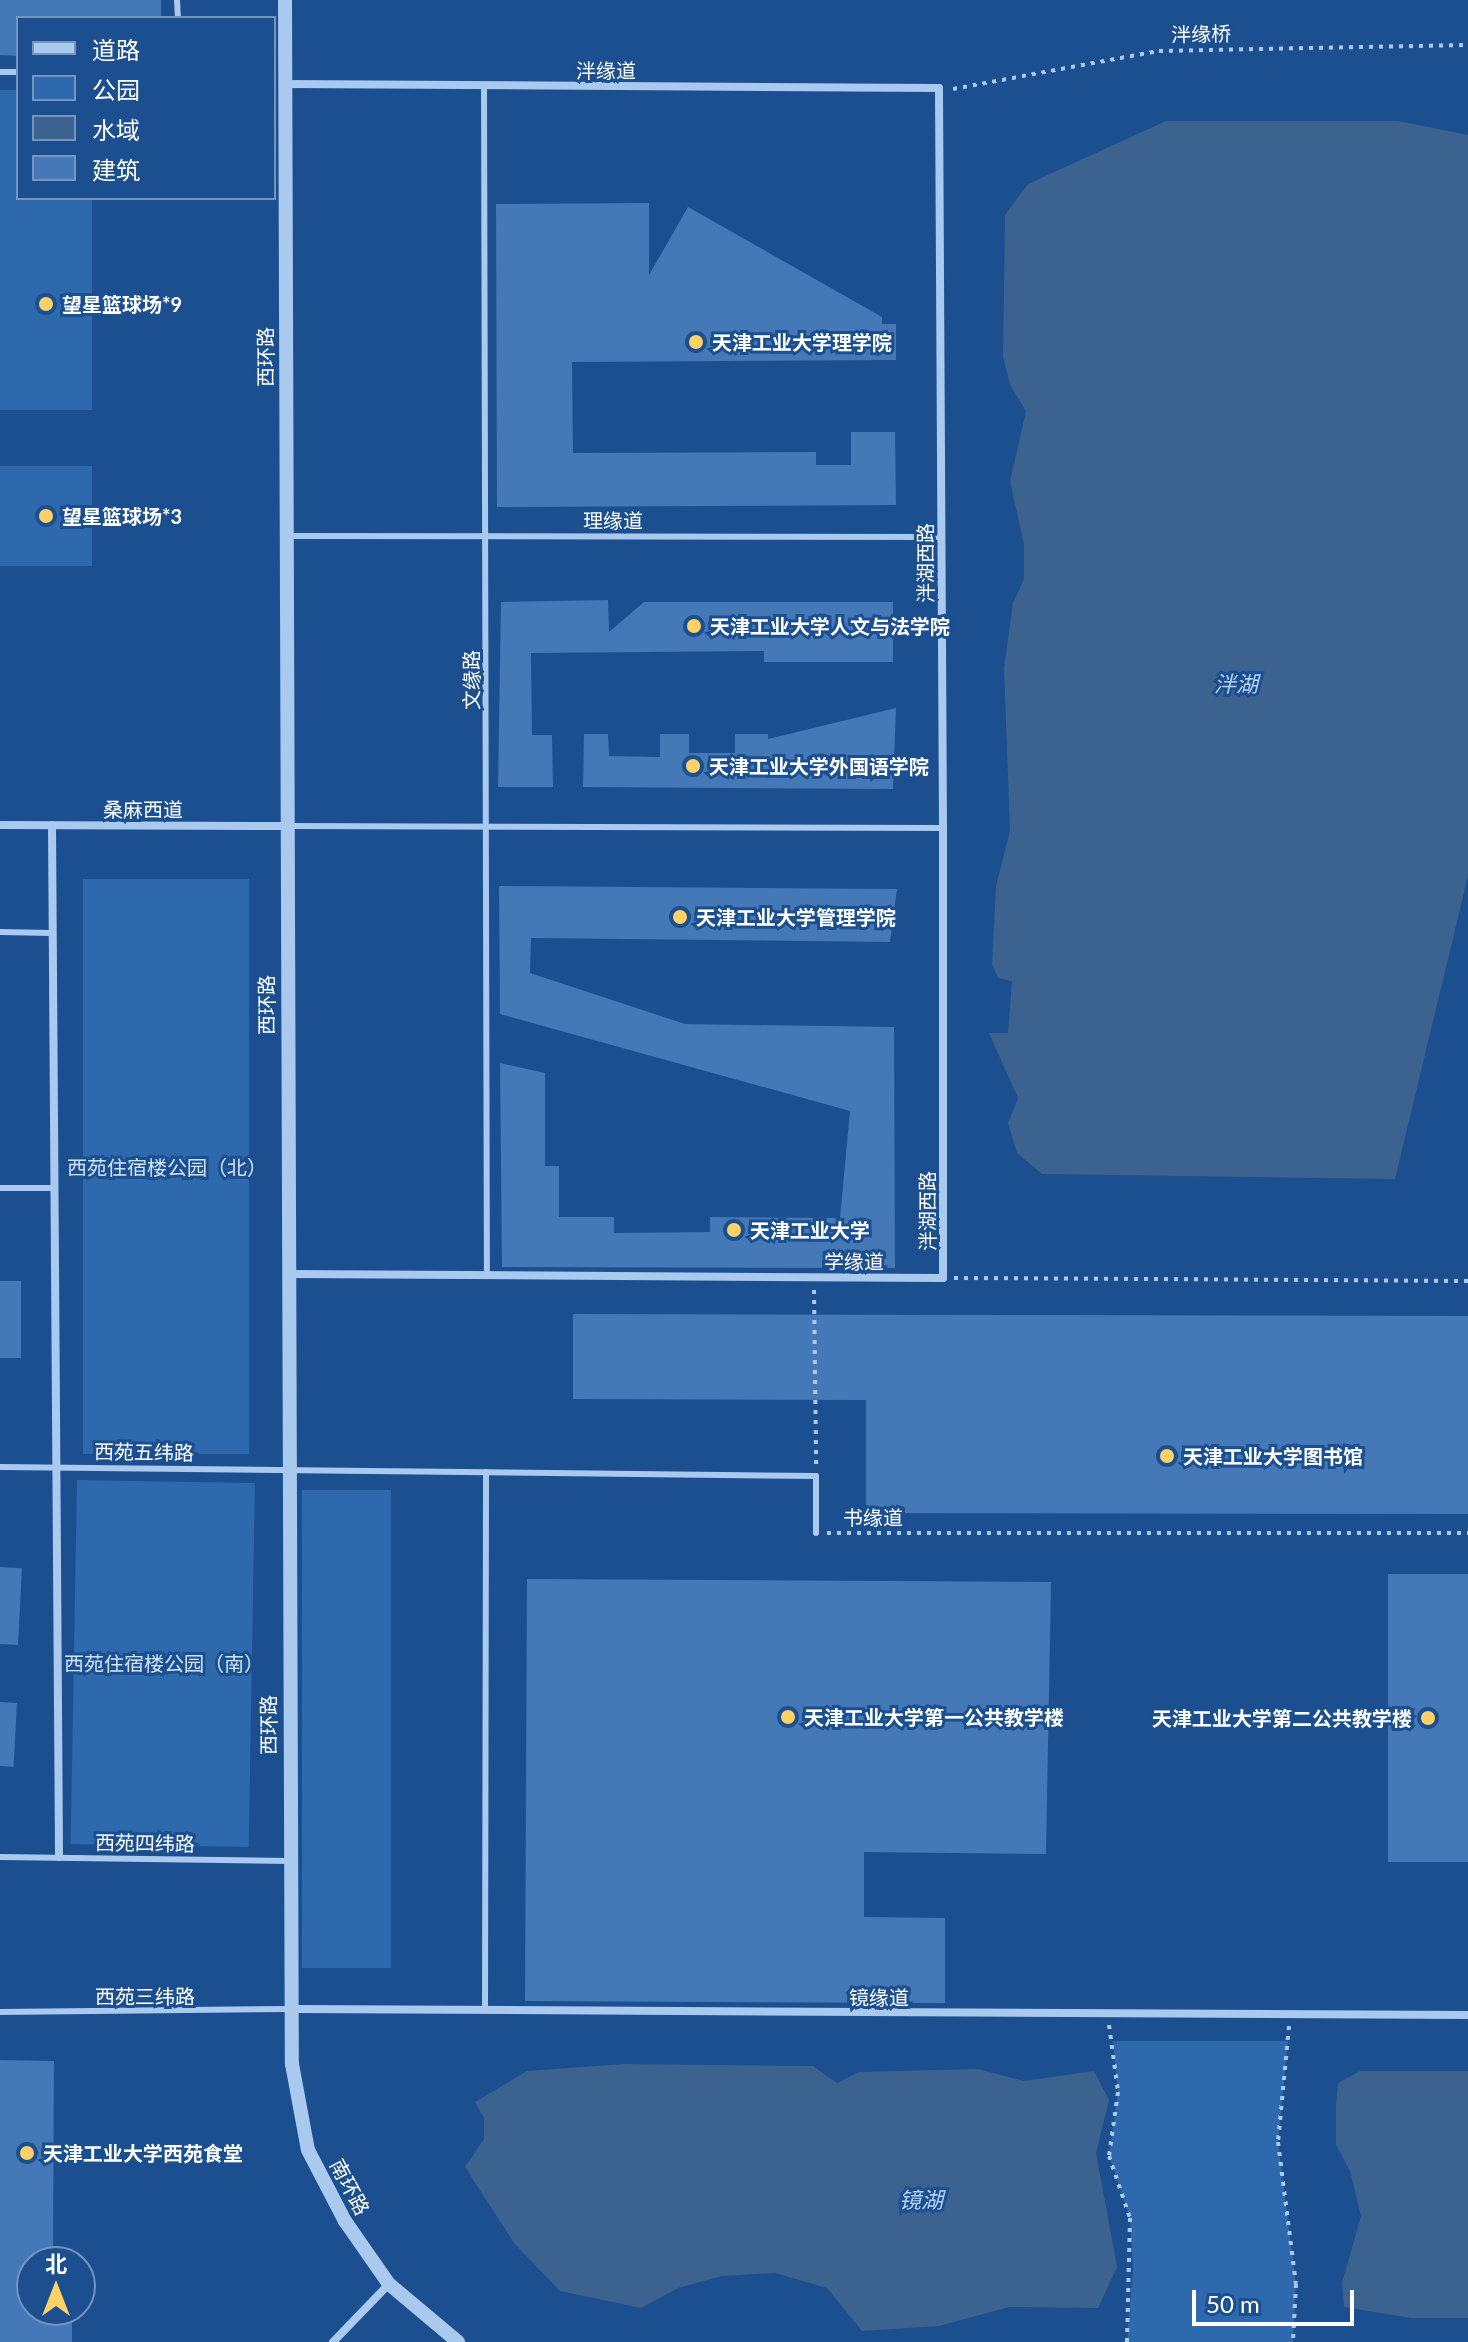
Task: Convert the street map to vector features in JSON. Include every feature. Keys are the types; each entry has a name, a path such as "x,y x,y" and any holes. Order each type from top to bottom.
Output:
{"street":[{"name":"西环路","path":"285,0 280,82 285,536 290,2009"},
{"name":"泮缘道","path":"280,82 939,88"},
{"name":"泮湖西路","path":"939,88 943,1278"},
{"name":"桑麻西道","path":"0,825 285,826"},
{"path":"52,825 59,1857"},
{"name":"学缘道","path":"287,1274 943,1278"},
{"name":"镜缘道","path":"290,2009 1289,2017 1468,2015"},
{"name":"南环路","path":"290,2009 292,2064 308,2150 345,2221 389,2284 458,2342"},
{"path":"333,2342 389,2284"}],"lane":[{"name":"文缘路","path":"484,85 487,1275"},
{"name":"理缘道","path":"285,536 941,537"},
{"path":"285,826 943,828"},
{"path":"0,932 52,933"},
{"path":"0,1188 54,1188"},
{"name":"西苑五纬路","path":"0,1467 287,1469"},
{"path":"287,1469 816,1476"},
{"path":"485,2010 486,1472"},
{"name":"书缘道","path":"816,1476 816,1533"},
{"name":"西苑四纬路","path":"0,1857 289,1861"},
{"name":"西苑三纬路","path":"0,2012 290,2009"}],"path":[{"name":"泮缘桥","path":"939,88 1159,51 1468,45"},
{"path":"814,1277 816,1476"},
{"path":"943,1278 1468,1281"},
{"name":"书缘道","path":"816,1533 1468,1533"},
{"path":"1107,2014 1118,2092 1109,2156 1131,2231 1127,2342"},
{"path":"1289,2017 1278,2142 1296,2284 1293,2342"}],"green space":[{"name":"望星篮球场*9","path":"0,90 16,90 16,200 92,200 92,410 0,410"},
{"name":"望星篮球场*3","path":"0,466 92,466 92,566 0,566"},
{"name":"西苑住宿楼公园（北）","path":"83,879 249,879 249,1454 83,1454"},
{"name":"西苑住宿楼公园（南）","path":"77,1480 255,1483 249,1847 71,1844"},
{"path":"302,1490 391,1490 391,1968 302,1968"},
{"path":"1113,2041 1288,2041 1278,2142 1296,2284 1293,2342 1127,2342 1133,2269 1130,2218 1109,2156 1118,2092"}],"water":[{"name":"泮湖","path":"1166,121 1398,121 1468,135 1468,876 1395,1179 1042,1174 1017,1153 1008,1123 1018,1098 989,1033 1008,1033 1012,981 998,978 992,964 996,886 1010,831 1004,668 1013,603 1024,579 1024,544 1010,482 1026,411 1010,385 1003,356 1005,215 1028,184"},
{"name":"镜湖","path":"624,2064 813,2066 837,2083 859,2072 978,2069 1024,2081 1094,2071 1109,2100 1096,2153 1117,2267 1098,2308 1009,2307 939,2326 862,2331 827,2288 775,2273 722,2276 678,2288 641,2308 560,2291 514,2243 465,2167 484,2139 484,2118 475,2102 527,2071"},
{"path":"1360,2071 1468,2071 1468,2318 1411,2318 1344,2307 1342,2283 1361,2216 1350,2171 1336,2145 1336,2106 1338,2083"}],"building":[{"path":"0,0 161,0 161,16 16,16 16,56 0,55"},
{"name":"天津工业大学理学院","path":"649,203 649,275 688,207 882,317 882,324 896,324 896,360 572,362 573,453 816,452 816,465 851,465 851,432 895,432 896,505 497,507 496,204"},
{"path":"608,600 609,632 644,602 893,602 893,662 764,662 764,651 531,653 532,735 552,735 553,787 498,787 501,602"},
{"path":"896,708 893,789 583,787 584,734 608,734 609,756 660,757 660,734 689,734 689,753 735,753 735,734 768,734 768,739"},
{"path":"499,886 897,889 890,942 531,938 530,973 685,1024 894,1027 895,1268 502,1267 500,1063 545,1073 545,1166 559,1166 559,1217 614,1217 614,1233 710,1232 710,1217 840,1218 850,1111 500,1014"},
{"path":"0,1281 21,1281 21,1358 0,1358"},
{"name":"天津工业大学图书馆","path":"573,1314 1468,1316 1468,1514 866,1513 866,1400 573,1399"},
{"path":"0,1567 22,1568 18,1645 0,1644"},
{"name":"天津工业大学第二公共教学楼","path":"1388,1574 1468,1574 1468,1862 1388,1862"},
{"name":"天津工业大学第一公共教学楼","path":"527,1579 1051,1582 1046,1854 864,1852 864,1917 945,1918 945,2003 525,2001"},
{"path":"0,1702 17,1703 14,1767 0,1766"},
{"name":"天津工业大学西苑食堂","path":"0,2060 54,2061 53,2246 16,2246 16,2326 72,2326 72,2342 0,2342"}],"place":[{"name":"望星篮球场*9","path":"46,304"},
{"name":"天津工业大学理学院","path":"696,342"},
{"name":"望星篮球场*3","path":"46,516"},
{"name":"天津工业大学人文与法学院","path":"694,626"},
{"name":"天津工业大学外国语学院","path":"693,766"},
{"name":"天津工业大学管理学院","path":"680,917"},
{"name":"天津工业大学","path":"734,1230"},
{"name":"天津工业大学图书馆","path":"1167,1456"},
{"name":"天津工业大学第一公共教学楼","path":"788,1717"},
{"name":"天津工业大学第二公共教学楼","path":"1428,1718"},
{"name":"天津工业大学西苑食堂","path":"27,2153"}]}
